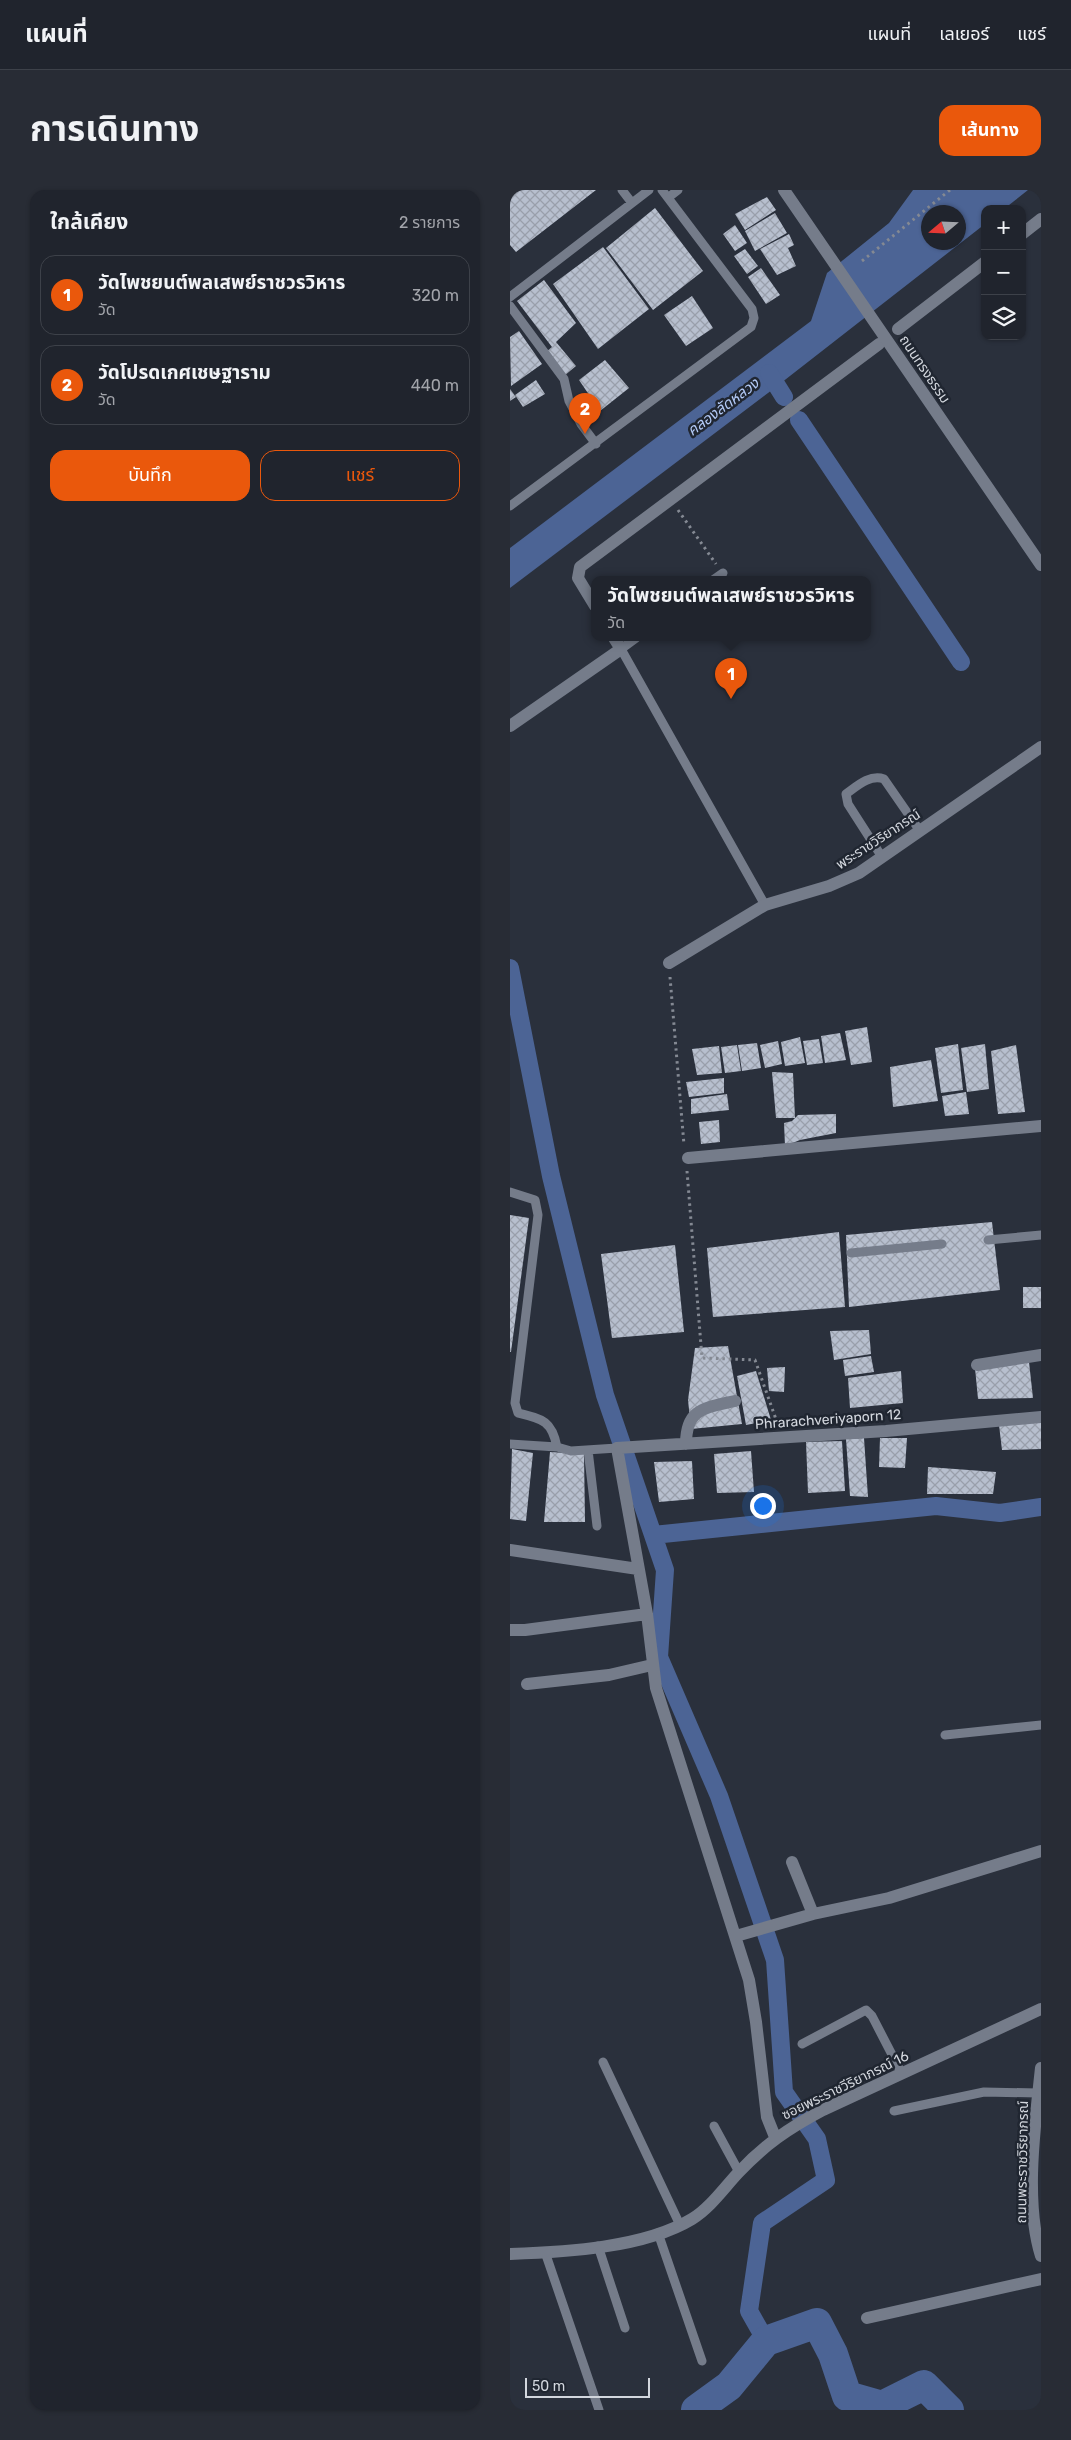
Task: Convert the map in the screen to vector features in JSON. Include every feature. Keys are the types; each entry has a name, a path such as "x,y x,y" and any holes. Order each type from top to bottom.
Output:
{"street":[{"name":"ถนนทรงธรรม","path":"784,190 881,338 1041,565"},
{"path":"1026,231 1041,219"},
{"path":"898,329 981,265"},
{"path":"591,599 578,578 580,567 881,338"},
{"path":"510,726 617,643"},
{"name":"พระราชวิริยาภรณ์","path":"669,963 765,905 829,886 859,873 1041,747"},
{"path":"687,1160 1041,1126"},
{"path":"977,1365 1041,1356"},
{"path":"686,1444 686,1428 692,1417 705,1408 735,1401"},
{"name":"Phrarachveriyaporn 12","path":"619,1448 1041,1417"},
{"path":"619,1448 646,1614 652,1665 664,1716 749,1980 767,2117 775,2137"},
{"path":"510,1550 638,1569"},
{"path":"510,1630 525,1630 646,1614"},
{"path":"527,1684 609,1676 652,1665"},
{"path":"736,1936 813,1914 889,1898 1041,1851"},
{"path":"792,1862 813,1914"},
{"name":"ซอยพระราชวีริยาภรณ์ 16","path":"510,2254 598,2246 658,2233 680,2225 693,2218 707,2206 775,2137 795,2125 823,2110 1041,2009"},
{"name":"ถนนพระราชวิริยาภรณ์","path":"1041,2068 1038,2093 1037,2205 1034,2227 1041,2256"},
{"path":"867,2318 1041,2279"}],"lane":[{"path":"622,190 632,203"},
{"path":"510,297 649,190"},
{"path":"510,506 596,444 751,327 754,318 752,310 662,190"},
{"path":"669,197 678,190"},
{"path":"510,306 564,379 569,401 581,424 596,444"},
{"path":"719,576 723,573"},
{"path":"617,643 765,905"},
{"path":"882,857 848,804 846,794 862,782 878,777 884,779 920,830"},
{"path":"510,1192 535,1200 538,1216 515,1403 518,1413 545,1421 554,1431 557,1447"},
{"path":"988,1240 1041,1235"},
{"path":"852,1254 942,1244"},
{"path":"510,1444 557,1447 571,1451 619,1448"},
{"path":"588,1450 597,1526"},
{"path":"946,1735 1041,1725"},
{"path":"802,2044 866,2010 872,2016 902,2074"},
{"path":"603,2062 680,2225"},
{"path":"894,2111 984,2092 1038,2093"},
{"path":"714,2126 739,2172"},
{"path":"658,2233 702,2361"},
{"path":"598,2246 625,2328"},
{"path":"545,2252 599,2410"}],"path":[{"path":"862,261 950,190"},
{"path":"670,499 723,573"},
{"path":"669,963 687,1160 702,1358 755,1360 782,1437"}],"water":[{"name":"คลองลัดหลวง","path":"913,190 1028,190 1009,205 981,205 981,227 966,239 966,205 921,205 921,250 952,250 772,390 510,588 510,548 811,321 827,273 889,223"}],"building":[{"path":"510,190 596,190 516,252 510,245"},
{"path":"767,197 776,210 745,230 735,214"},
{"path":"655,208 703,271 653,310 606,248"},
{"path":"775,213 787,233 755,251 745,231"},
{"path":"735,225 747,243 735,251 723,234"},
{"path":"789,234 794,245 788,248 796,266 777,275 760,249"},
{"path":"603,247 649,309 598,349 553,284"},
{"path":"745,249 758,266 747,274 734,256"},
{"path":"761,268 780,295 766,304 748,277"},
{"path":"544,280 576,323 556,342 576,366 564,376 546,352 552,347 517,301"},
{"path":"692,296 713,328 686,346 664,315"},
{"path":"519,331 542,364 511,386 510,337"},
{"path":"605,360 629,388 600,411 579,380"},
{"path":"536,380 545,394 523,407 515,395"},
{"path":"510,389 516,397 510,401"},
{"path":"867,1027 872,1062 851,1065 845,1031"},
{"path":"840,1033 846,1060 825,1063 821,1036"},
{"path":"800,1037 805,1063 785,1066 781,1042"},
{"path":"819,1039 823,1063 807,1065 803,1041"},
{"path":"778,1041 782,1064 765,1068 760,1045"},
{"path":"757,1043 761,1068 742,1071 738,1045"},
{"path":"958,1044 963,1090 941,1093 935,1048"},
{"path":"985,1044 989,1089 967,1092 961,1048"},
{"path":"737,1045 741,1071 725,1073 721,1047"},
{"path":"1016,1045 1025,1112 998,1114 991,1051"},
{"path":"719,1046 722,1073 697,1075 692,1049"},
{"path":"931,1060 938,1101 893,1107 890,1067"},
{"path":"772,1072 793,1073 795,1118 776,1118"},
{"path":"724,1078 724,1093 689,1097 686,1082"},
{"path":"966,1092 969,1114 945,1116 942,1096"},
{"path":"727,1094 729,1110 691,1114 691,1099"},
{"path":"836,1114 836,1133 800,1140 785,1146 784,1123 792,1121 798,1115"},
{"path":"719,1120 720,1142 701,1144 699,1122"},
{"path":"510,1215 529,1218 511,1352 510,1352"},
{"path":"992,1222 1000,1290 849,1307 846,1235"},
{"path":"839,1232 845,1307 713,1317 707,1248"},
{"path":"675,1245 684,1332 612,1338 601,1254"},
{"path":"1023,1287 1041,1287 1041,1308 1023,1308"},
{"path":"869,1330 871,1354 834,1360 830,1331"},
{"path":"728,1346 742,1424 691,1429 688,1400 695,1348"},
{"path":"871,1356 874,1372 845,1376 843,1360"},
{"path":"1029,1362 1033,1398 978,1399 975,1368"},
{"path":"785,1367 784,1392 769,1391 767,1368"},
{"path":"756,1371 771,1420 746,1425 737,1376"},
{"path":"901,1371 903,1403 850,1408 848,1378"},
{"path":"1041,1422 1041,1449 1002,1450 999,1425"},
{"path":"864,1438 868,1497 850,1496 846,1439"},
{"path":"880,1438 907,1438 905,1468 879,1467"},
{"path":"842,1441 845,1491 808,1493 806,1442"},
{"path":"512,1449 533,1453 526,1521 510,1519"},
{"path":"751,1451 754,1492 717,1493 714,1454"},
{"path":"550,1452 584,1454 585,1522 544,1522"},
{"path":"692,1461 694,1499 659,1502 654,1462"},
{"path":"928,1467 996,1472 993,1494 927,1494"}],"waterway":[{"path":"769,373 784,397"},
{"path":"799,420 961,662"},
{"path":"510,968 551,1176 605,1395 665,1570 659,1657 719,1796 775,1960 784,2092 817,2139 826,2180 762,2223 749,2311 766,2341"},
{"path":"653,1535 936,1506 1000,1513 1041,1507"},
{"path":"696,2410 729,2386 766,2341 817,2323 833,2354 847,2396 882,2406 924,2385 949,2410"}],"place":[{"name":"วัดโปรดเกศเชษฐาราม","path":"585,434"},
{"name":"วัดไพชยนต์พลเสพย์ราชวรวิหาร","path":"731,699"}]}
